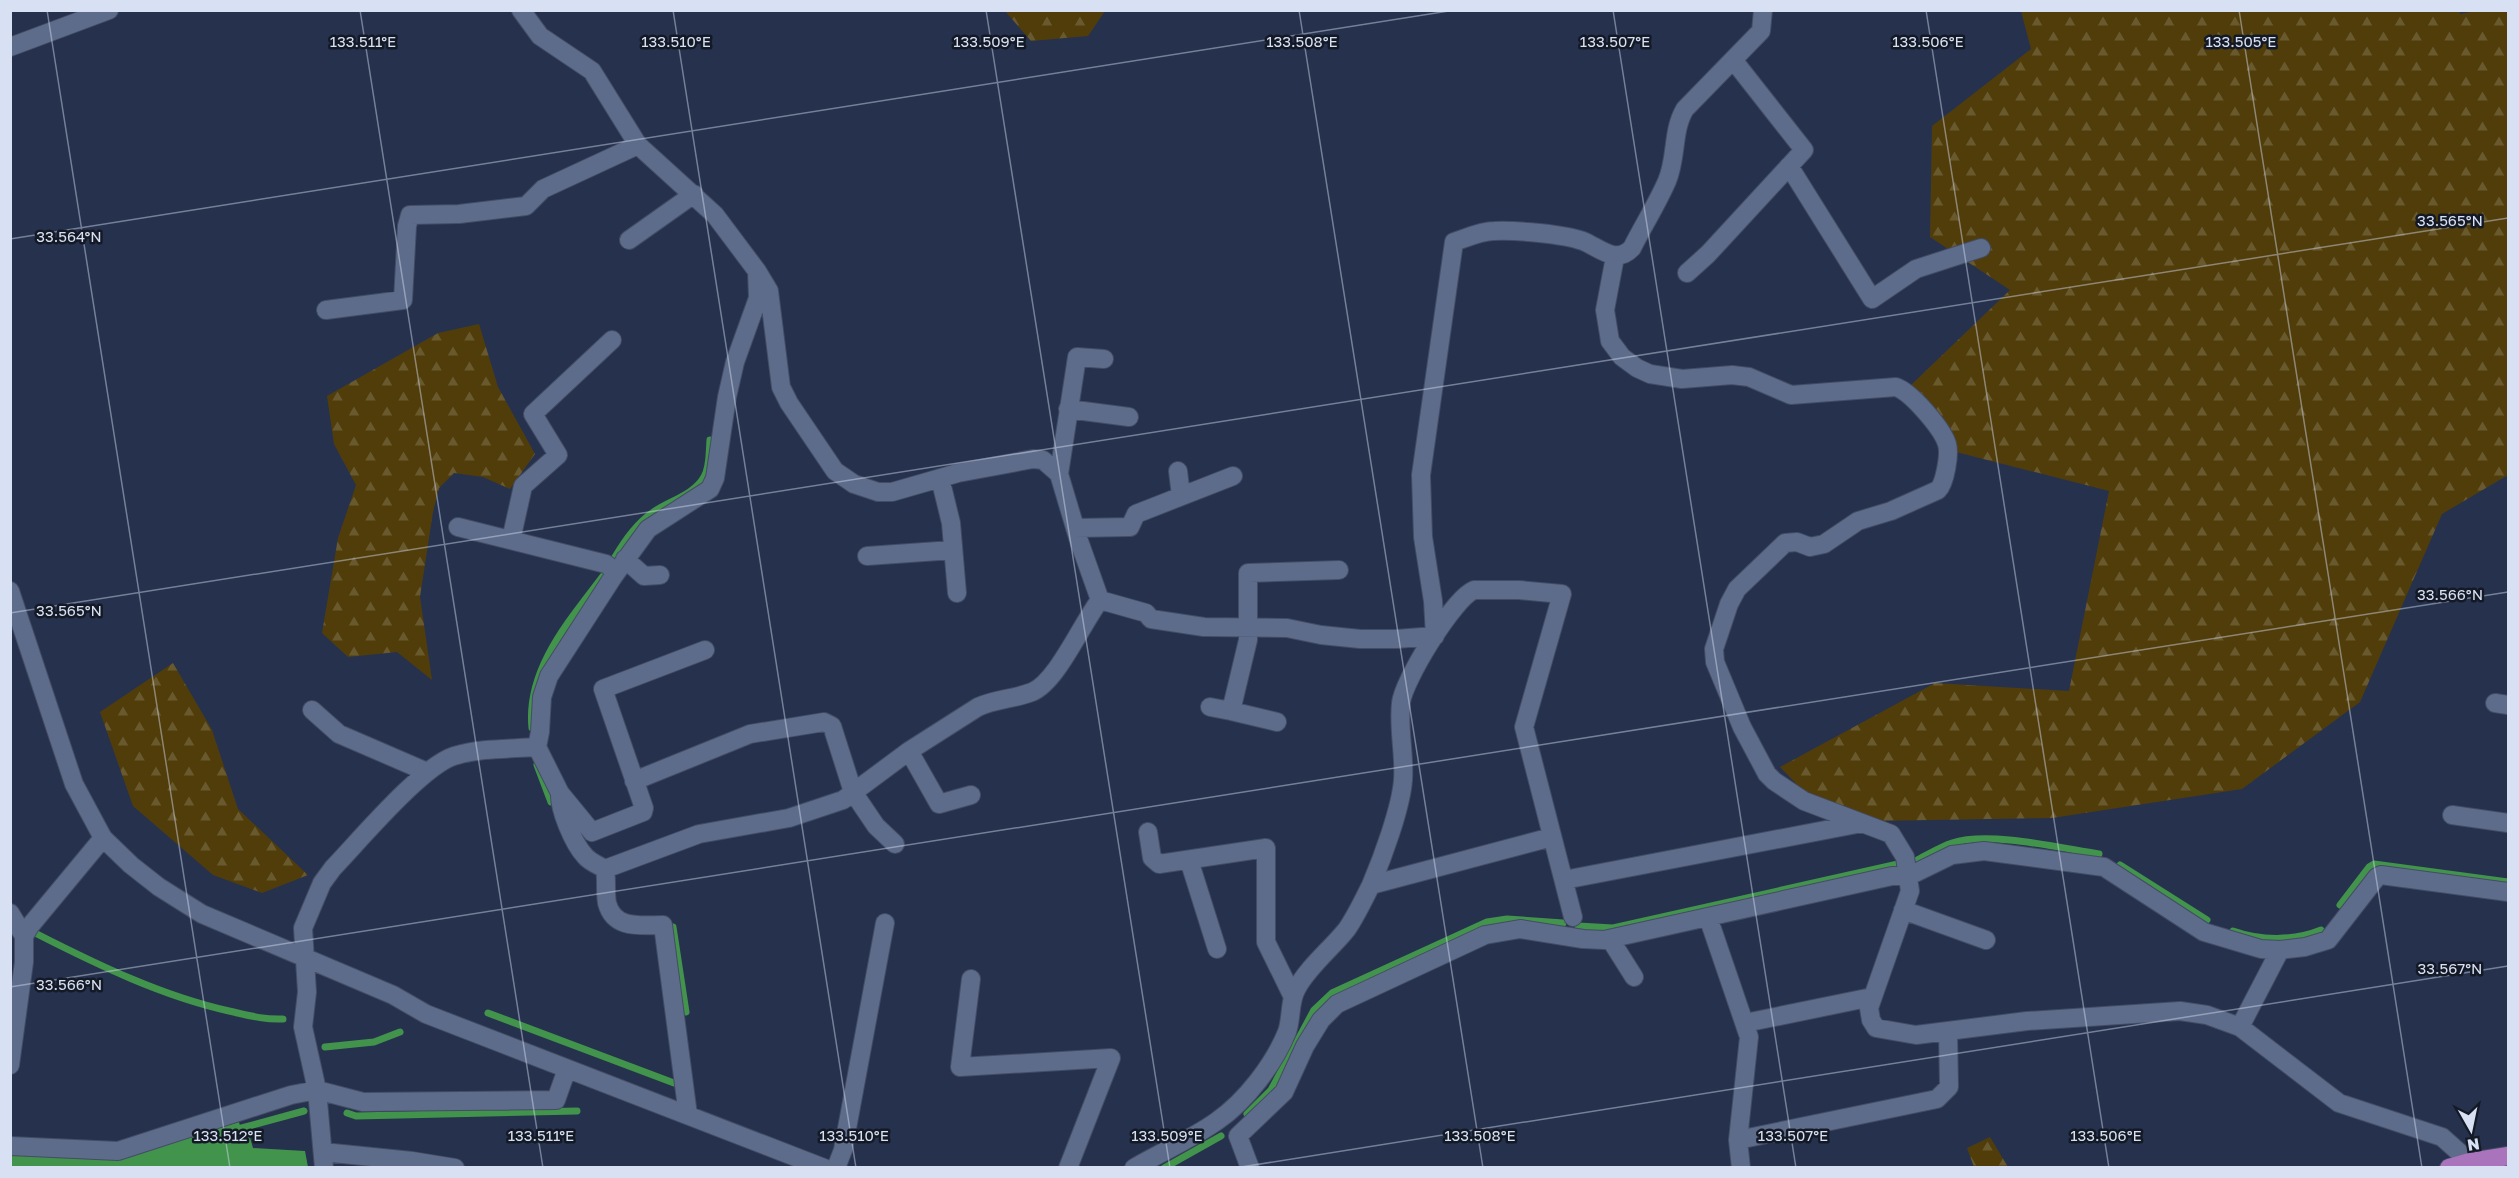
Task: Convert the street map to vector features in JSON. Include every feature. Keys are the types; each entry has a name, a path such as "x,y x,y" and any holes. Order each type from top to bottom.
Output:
{"main road":[{"path":"2449,1167 2470,1161 2508,1156"}],"street":[{"path":"10,47 109,10"},
{"path":"521,10 540,36 592,71 638,145 715,214 757,271 769,291 781,387 789,403 835,471 854,483 878,492 892,492 940,478 1033,459 1042,460 1059,474"},
{"path":"1435,636 1433,601 1423,537 1421,475 1454,242 1493,230 1562,236 1582,241 1615,257 1626,255 1632,248 1667,181 1673,162 1680,117 1761,31 1764,10"},
{"path":"1687,273 1804,150 1734,61"},
{"path":"326,310 403,300 407,226 410,215 459,214 526,206 543,189 638,145"},
{"path":"1789,166 1872,299 1916,269 1982,248"},
{"path":"629,240 694,194"},
{"path":"1615,257 1605,310 1610,341 1622,357 1637,369 1650,374 1682,379 1732,375 1749,377 1791,395 1896,387 1906,391 1934,423 1947,445 1945,478 1943,486 1938,490 1891,511 1858,521 1824,544 1810,547 1797,542 1785,543 1737,589 1729,604 1714,650 1715,662 1742,727 1767,774 1782,788 1804,801 1891,834 1905,857 1910,891 1869,1008 1871,1020 1876,1028 1916,1035 2027,1021 2180,1011 2207,1015 2240,1027 2339,1103 2442,1137 2470,1161"},
{"path":"705,650 603,689 644,808 643,812 592,832 560,793 537,747 542,697 560,654 648,529 710,489 715,478 727,397 735,362 758,298 757,271"},
{"path":"511,540 523,486 558,455 533,414 612,340"},
{"path":"1100,600 1059,474 1077,357 1104,358"},
{"path":"1068,409 1129,417"},
{"path":"1178,471 1181,496"},
{"path":"1075,528 1130,527 1136,514 1233,476"},
{"path":"940,478 951,523 957,593"},
{"path":"458,527 621,566 644,576 660,575"},
{"path":"867,556 953,550"},
{"path":"1231,711 1248,640 1248,573 1339,570"},
{"path":"1134,1167 1218,1121 1257,1081 1287,1031 1297,986 1348,927 1371,885 1389,838 1403,781 1401,700 1407,684 1457,603 1467,593 1474,590 1519,590 1563,594 1524,727 1573,918"},
{"path":"10,591 74,784 104,838 131,865 159,887 202,914 393,995 426,1014 824,1167"},
{"path":"1100,600 1146,613 1151,619 1176,624 1204,627 1287,628 1321,635 1360,639 1435,636"},
{"path":"605,869 699,834 789,818 843,800 909,751 978,707 990,701 1033,692 1049,680 1100,600"},
{"path":"1210,707 1277,722"},
{"path":"312,710 339,734 427,772"},
{"path":"634,780 750,734 824,722 832,726 853,792 876,826 895,844"},
{"path":"455,1167 412,1161 323,1158 316,1090 303,1028 307,992 303,928 322,883 333,868 427,772 452,757 475,751 537,747"},
{"path":"909,751 939,804 971,795"},
{"path":"560,793 560,803 579,848 586,858 605,869"},
{"path":"2452,815 2508,823"},
{"path":"1564,880 1862,823"},
{"path":"1148,832 1152,858 1158,864 1266,848 1266,942 1293,997"},
{"path":"1371,885 1552,837"},
{"path":"17,937 30,926 104,838"},
{"path":"1250,1167 1238,1136 1284,1092 1305,1046 1321,1020 1338,1004 1485,935 1520,929 1583,939 1610,939 1892,876 1909,876 1952,855 1984,851 2104,867 2204,932 2261,949 2280,950 2305,947 2328,940 2381,875 2508,892"},
{"path":"1189,860 1217,949"},
{"path":"605,869 607,902 613,916 626,925 663,925 688,1115"},
{"path":"1904,910 1986,940"},
{"path":"10,913 24,962 10,1065"},
{"path":"1708,917 1749,1037 1738,1140 1742,1167"},
{"path":"836,1167 843,1150 885,923"},
{"path":"1610,939 1634,977"},
{"path":"2240,1027 2280,950"},
{"path":"971,979 960,1067 1111,1058 1068,1167"},
{"path":"1745,1023 1872,997"},
{"path":"1738,1140 1937,1098 1949,1087 1948,1030"},
{"path":"10,1146 118,1151 291,1095 316,1090 363,1102 556,1100 567,1069"}],"green space":[{"path":"1005,11 1105,11 1088,36 1031,41"},
{"path":"2021,11 2460,11 2460,14 2476,11 2508,11 2508,475 2442,514 2360,702 2242,789 2052,818 1875,821 1808,796 1780,767 1935,683 2069,691 2109,491 1956,452 1910,386 2010,290 1930,237 1932,126 2031,49"},
{"path":"479,324 498,387 535,454 510,489 483,477 454,473 439,488 420,597 432,680 397,652 348,657 322,633 338,538 356,485 334,444 327,396 438,333"},
{"path":"173,663 212,730 238,809 308,875 262,893 213,875 133,806 100,712"},
{"path":"1990,1137 2008,1167 1974,1167 1967,1148"}],"shaded area":[{"path":"239,1122 242,1133 249,1134 253,1148 305,1151 308,1167 11,1168 11,1155 115,1156"}],"waterway":[{"path":"615,557 637,526 655,511 688,493 700,483 707,469 710,440"},
{"path":"532,728 532,706 543,666 564,628 603,576"},
{"path":"537,765 551,802"},
{"path":"1915,861 1952,843 1985,839 2025,842 2099,854"},
{"path":"1578,926 1613,928 1898,864"},
{"path":"2340,905 2369,867 2374,864 2508,882"},
{"path":"2120,865 2207,920"},
{"path":"1247,1114 1271,1090 1314,1010 1332,993 1487,922 1507,919 1563,923"},
{"path":"673,927 686,1012"},
{"path":"2233,931 2255,937 2289,938 2321,930"},
{"path":"37,934 107,968 179,997 249,1016 283,1019"},
{"path":"488,1013 674,1083"},
{"path":"325,1047 374,1042 400,1032"},
{"path":"234,1130 304,1111"},
{"path":"347,1113 356,1116 577,1111"},
{"path":"1164,1168 1221,1136"}]}
